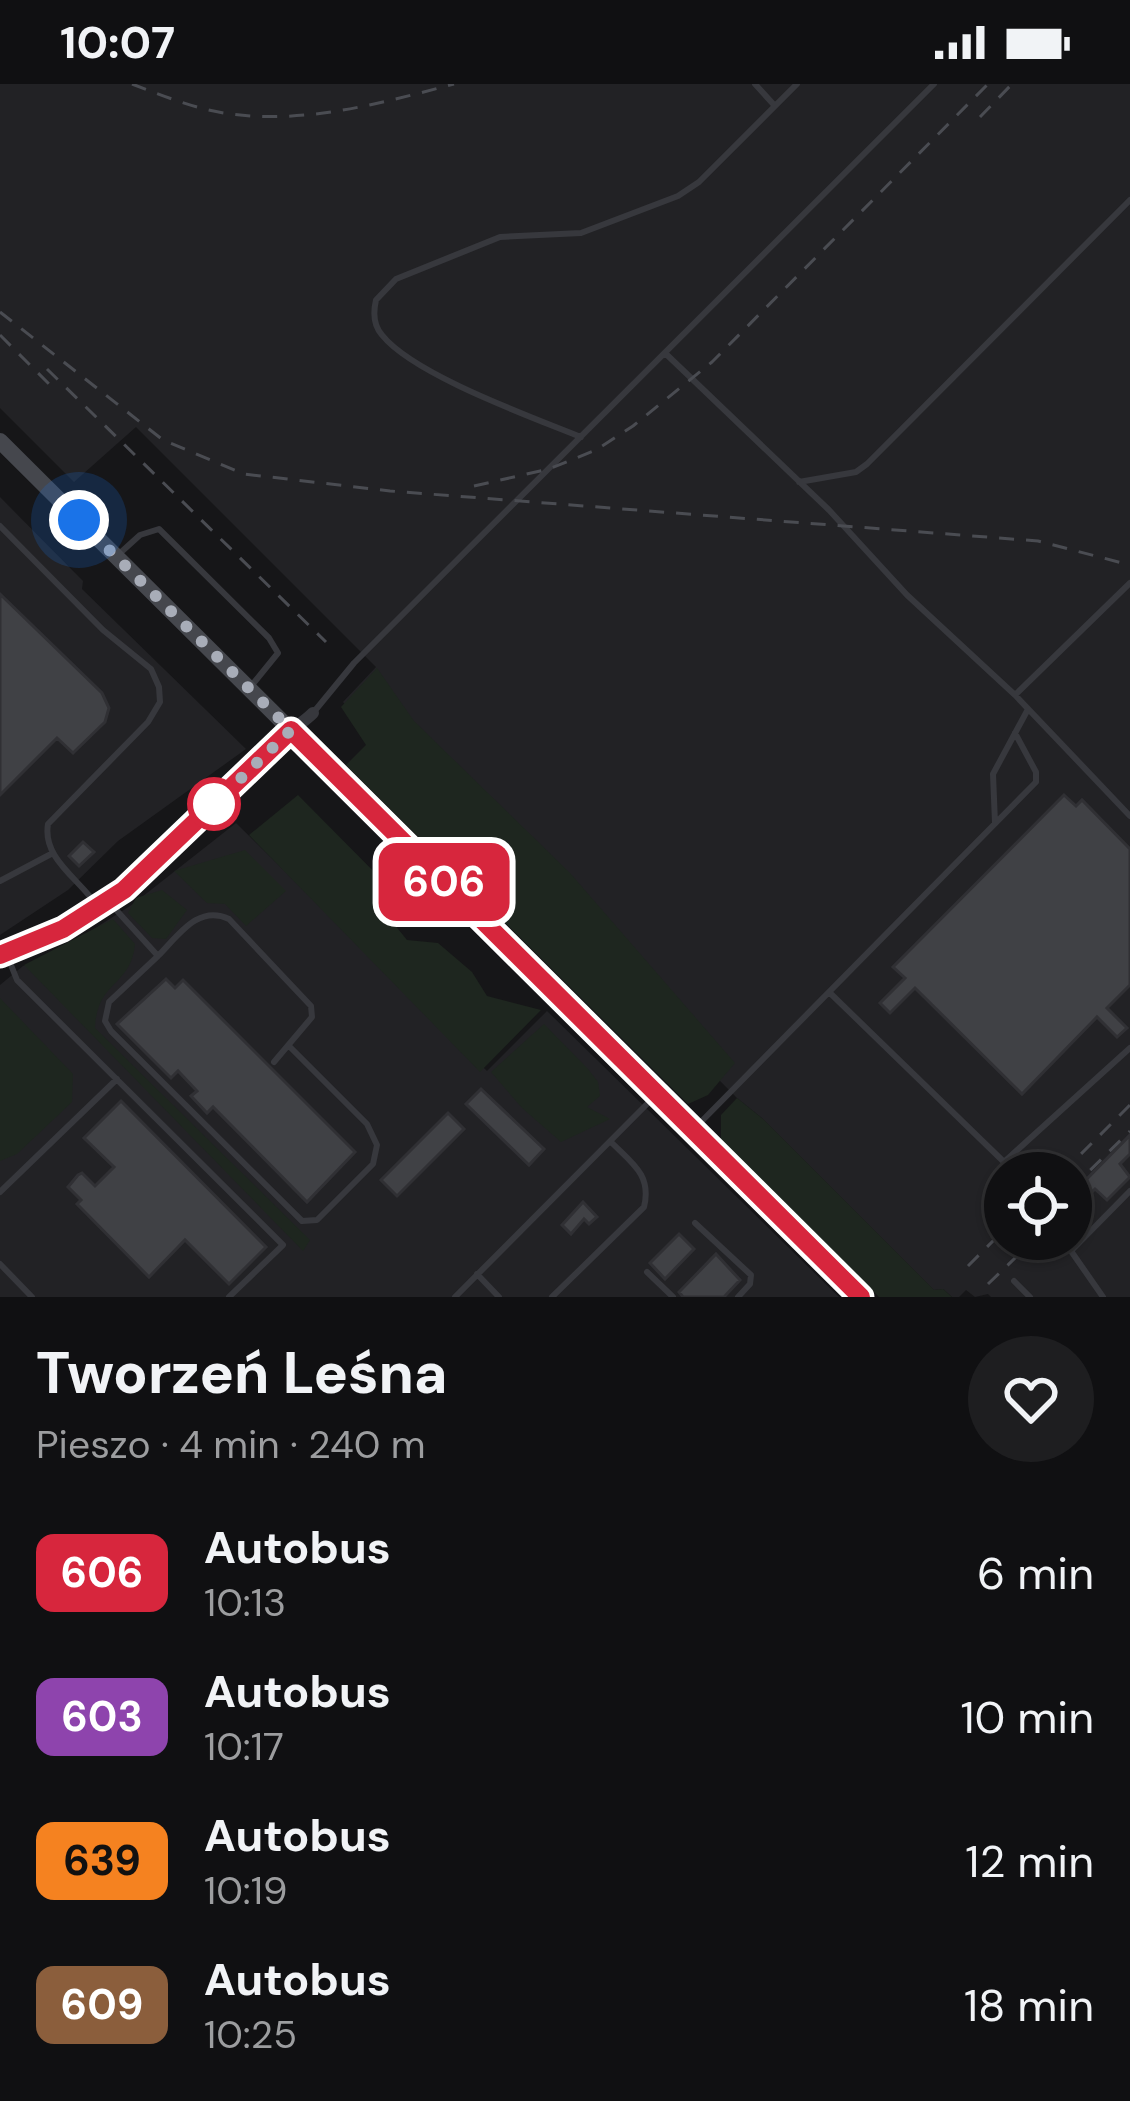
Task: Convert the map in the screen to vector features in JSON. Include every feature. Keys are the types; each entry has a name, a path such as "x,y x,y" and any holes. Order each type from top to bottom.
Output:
{"street":[{"path":"0,441 861,1297"},
{"path":"3,954 63,929 143,874 313,713"}],"lane":[{"path":"755,84 775,106"},
{"path":"581,437 491,401 384,339 375,326 376,300 396,279 500,237 580,233 678,196 699,182 797,84"},
{"path":"313,713 354,663 934,84"},
{"path":"800,482 856,472 867,464 1130,200"},
{"path":"665,353 800,482 907,595 1015,695 1130,815"},
{"path":"0,526 103,630 151,669 159,687 160,702 148,722 48,824 45,841 51,854 158,956"},
{"path":"116,557 140,535 159,530 253,622 278,653 249,689"},
{"path":"1015,695 1130,583"},
{"path":"995,824 993,774 1027,711"},
{"path":"692,1130 1036,782 1036,772 1015,733"},
{"path":"0,881 51,854"},
{"path":"274,1062 312,1017 311,1006 221,914 202,916 109,1002 105,1022 111,1031 302,1221 317,1220 374,1164 377,1145 367,1124 290,1047"},
{"path":"3,954 17,980 283,1245 230,1297"},
{"path":"829,992 1004,1162 1130,1048"},
{"path":"0,1192 117,1079"},
{"path":"455,1297 656,1094"},
{"path":"552,1297 644,1207 648,1189 643,1174 610,1142"},
{"path":"1103,1297 1071,1251 1130,1191"},
{"path":"695,1223 751,1275 750,1284 738,1297"},
{"path":"0,1264 32,1297"},
{"path":"647,1272 673,1297"},
{"path":"477,1274 500,1297"},
{"path":"1014,1281 1030,1297"}],"shaded area":[{"path":"0,84 1130,84 1130,1297 975,1297 966,1290 952,1297 943,1289 934,1290 343,702 376,667 136,427 74,482 0,408"},
{"path":"0,497 83,581 82,589 246,749 118,841 68,890 0,935"},
{"path":"377,668 414,721 570,873 735,1063 708,1095 688,1104 346,765 366,745 341,707"},
{"path":"298,795 401,899 394,924 407,940 438,943 472,972 487,996 541,1010 480,1072 249,835"},
{"path":"236,823 487,1071 547,1011 839,1297 0,1297 0,985 23,966 55,954 133,904"},
{"path":"245,850 286,891 246,926 225,904 207,903 174,871"},
{"path":"162,890 187,910 166,939 152,938 128,913 136,898"},
{"path":"113,919 135,944 127,969 102,1001 95,1028 310,1240 303,1251 24,965"},
{"path":"0,998 73,1074 72,1102 17,1154 0,1161"},
{"path":"544,1024 598,1082 600,1096 587,1107 610,1119 561,1142 491,1072"},
{"path":"737,1098 934,1290 943,1289 952,1297 879,1297 721,1141 721,1115"}],"building":[{"path":"0,594 102,693 109,708 105,722 73,753 57,738 0,795"},
{"path":"1064,795 1076,806 1082,800 1130,849 1130,985 1107,1008 1127,1028 1117,1037 1097,1017 1022,1094 915,988 890,1013 880,1003 905,978 893,967"},
{"path":"83,842 94,852 79,866 69,856"},
{"path":"166,979 175,988 183,980 355,1152 307,1202 213,1107 207,1113 191,1096 197,1091 178,1071 171,1078 117,1024"},
{"path":"481,1089 544,1149 529,1165 466,1104"},
{"path":"121,1101 266,1247 229,1284 185,1240 149,1277 77,1204 81,1200 68,1187 78,1175 82,1173 95,1186 114,1167 84,1138"},
{"path":"448,1113 464,1129 397,1196 381,1180"},
{"path":"1130,1135 1130,1154 1120,1164 1130,1177 1107,1200 1095,1189 1092,1192 1092,1174"},
{"path":"583,1202 597,1217 589,1224 584,1219 571,1234 562,1225"},
{"path":"679,1234 694,1249 665,1279 650,1263"},
{"path":"716,1254 740,1280 724,1297 683,1297 679,1292"}],"railway":[{"path":"132,84 206,109 259,116 344,110 454,84"},
{"path":"474,486 549,469 596,450 633,426 712,362 988,84"},
{"path":"980,117 1012,84"},
{"path":"0,312 163,440 244,474 390,491 1038,541 1130,565"},
{"path":"0,335 52,387"},
{"path":"47,369 326,642"},
{"path":"1083,1152 1130,1105"},
{"path":"1092,1168 1130,1131"},
{"path":"968,1266 984,1250"},
{"path":"988,1284 1013,1260"}],"bus line":[{"name":"606","path":"0,955 63,929 124,890 291,730 861,1297"}],"route":[{"path":"79,520 291,730 214,804"}]}
